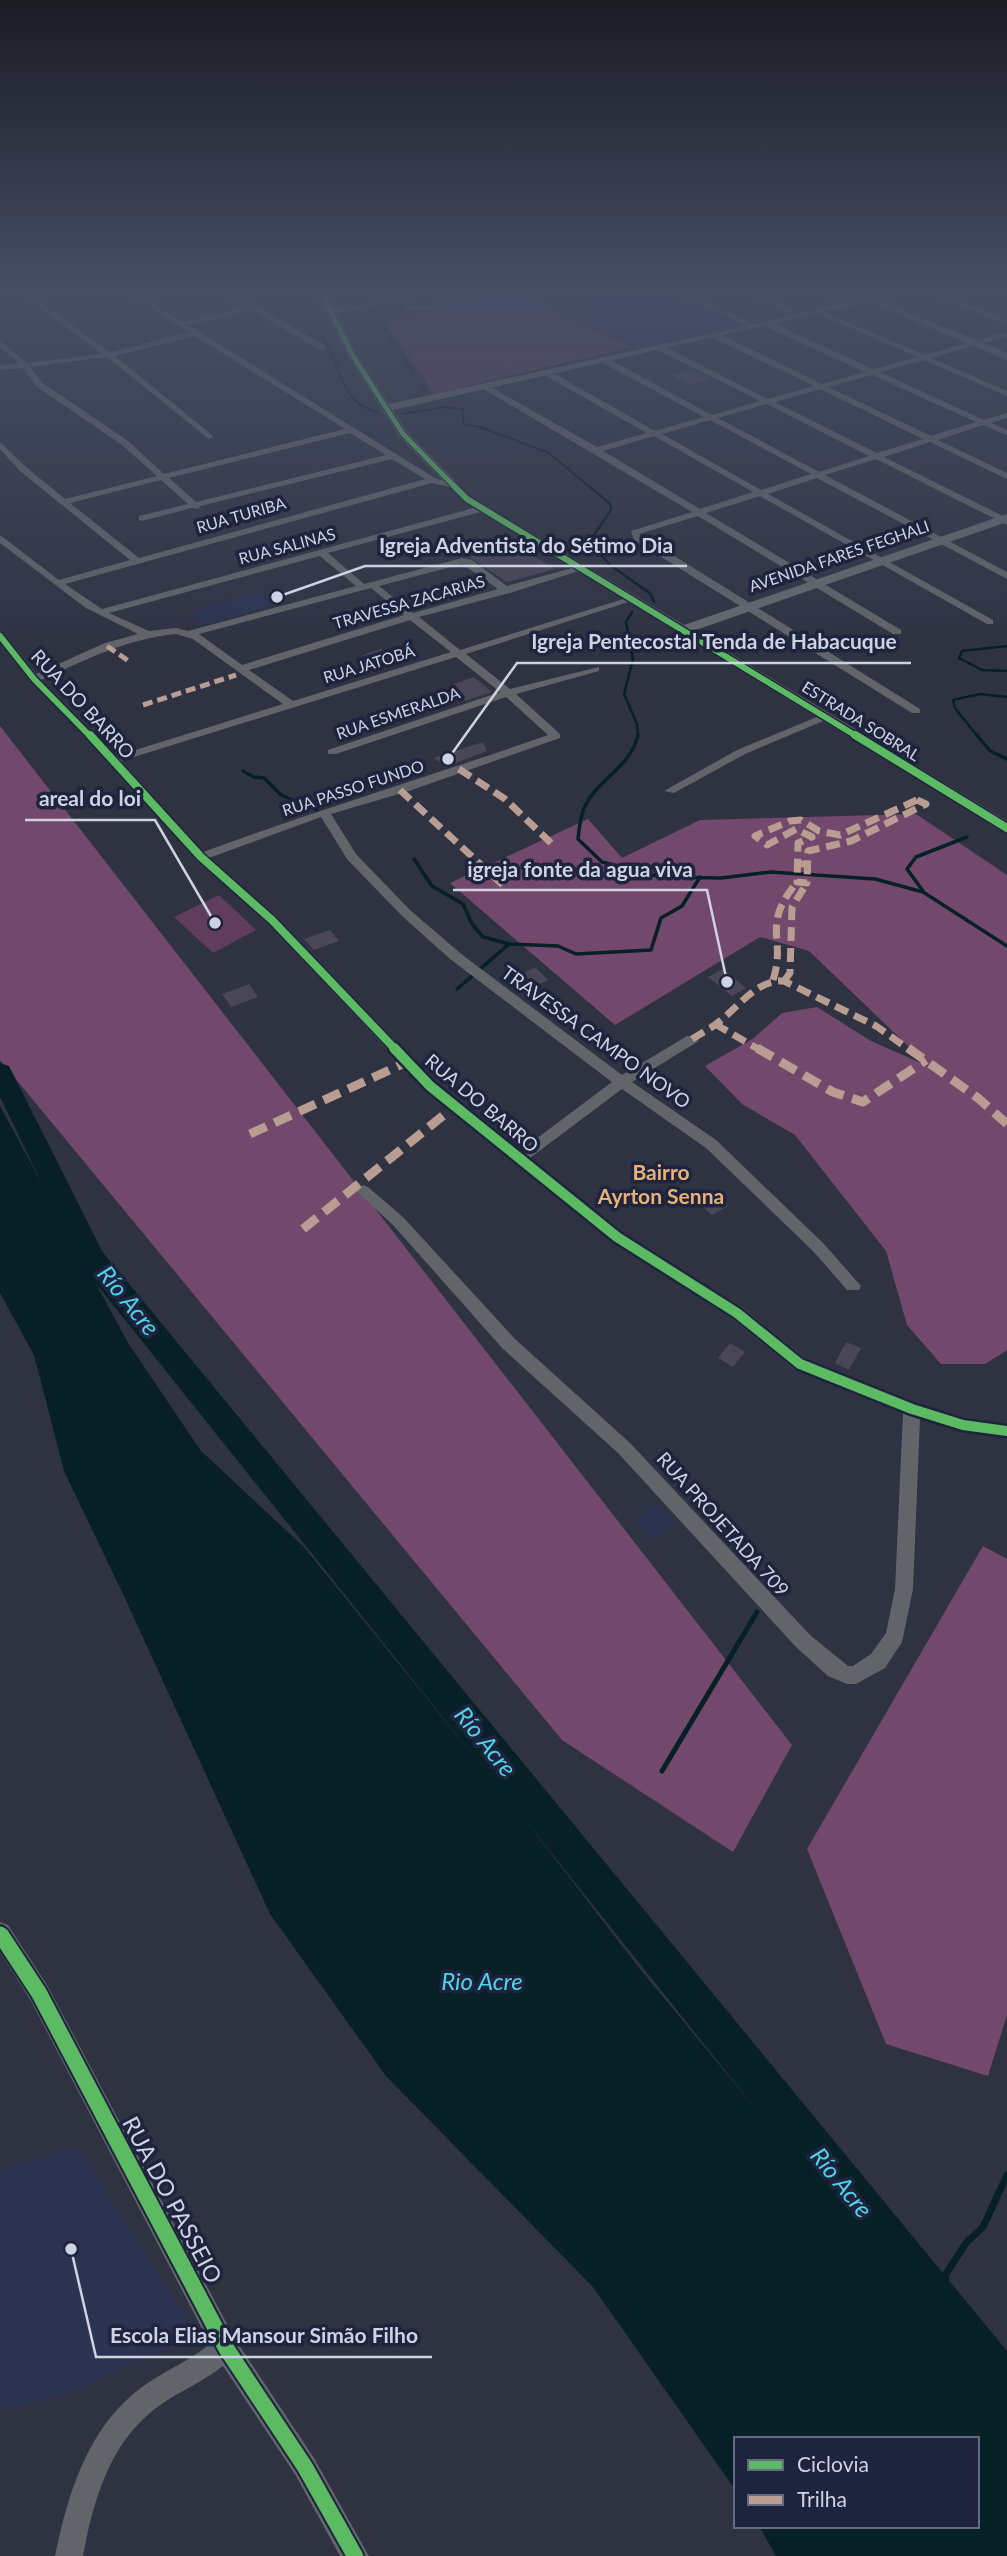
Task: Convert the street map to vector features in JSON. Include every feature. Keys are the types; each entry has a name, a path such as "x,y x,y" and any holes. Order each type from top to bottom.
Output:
{"street":[{"path":"75,408 104,427 165,477 195,507"},
{"path":"174,408 209,437"},
{"name":"ESTRADA SOBRAL","path":"317,408 432,480 450,484 481,509 583,568 1007,828"},
{"path":"386,408 403,434 450,484"},
{"path":"522,408 596,450 897,632"},
{"path":"607,408 990,622"},
{"path":"695,408 1007,576"},
{"path":"596,450 743,408"},
{"path":"783,408 1005,520"},
{"path":"868,408 1007,476"},
{"path":"954,408 1007,433"},
{"path":"916,711 637,538 634,533 1007,415"},
{"path":"66,501 352,430"},
{"path":"0,444 23,470 66,501 137,561"},
{"path":"142,518 392,456"},
{"name":"RUA TURIBA","path":"59,583 432,480"},
{"name":"RUA SALINAS","path":"101,612 481,509"},
{"name":"AVENIDA FARES FEGHALI","path":"683,630 941,539 1005,520"},
{"path":"0,538 22,558 101,612 130,628 153,632 190,634 366,585 465,561 507,591"},
{"path":"321,552 412,616 508,693"},
{"name":"TRAVESSA ZACARIAS","path":"243,668 412,616 583,568"},
{"name":"RUA JATOBÁ","path":"114,760 633,599"},
{"path":"33,679 109,645 153,632"},
{"path":"190,634 243,668 291,705"},
{"name":"RUA DO BARRO","path":"0,636 33,679 114,760 201,857 272,920 430,1086 618,1237 737,1313 800,1364 912,1409 962,1425 1007,1431"},
{"name":"RUA ESMERALDA","path":"332,752 508,693 595,668"},
{"name":"RUA PASSO FUNDO","path":"201,857 324,812 405,789 555,736 508,693"},
{"path":"670,791 741,752 824,717"},
{"name":"TRAVESSA CAMPO NOVO","path":"324,812 351,856 406,913 455,956 621,1082 711,1144 819,1248 853,1286"},
{"path":"520,1158 654,1059 692,1039"},
{"name":"RUA PROJETADA 709","path":"363,1191 398,1221 509,1344 624,1448 803,1641 827,1664 847,1675 866,1671 878,1661 895,1636 904,1589 912,1409"},
{"name":"RUA DO PASSEIO","path":"0,1933 39,1993 226,2348 305,2467 355,2556"},
{"path":"69,2556 74,2528 101,2449 129,2415 152,2395 195,2372 226,2348"},
{"path":"74,2528 82,2556"}],"shaded area":[{"path":"261,592 274,606 200,626 187,612"},
{"path":"0,726 792,1745 733,1852 562,1740 0,1060"},
{"path":"916,814 1007,875 1007,1350 985,1364 941,1364 907,1325 886,1251 795,1135 742,1104 705,1066 754,1038 782,1013 817,1007 871,1041 930,1067 809,951 760,937 615,1025 450,883 588,819 622,858 700,820"},
{"path":"219,895 256,930 213,953 174,917"},
{"path":"657,1503 675,1523 654,1539 635,1519"},
{"path":"983,1546 1007,1559 1007,2015 988,2076 886,2044 807,1849"},
{"path":"77,2145 192,2327 188,2338 73,2392 0,2410 0,2171"}],"water":[{"name":"Rio Acre","path":"0,1106 128,1343 201,1451 304,1547 514,1806 640,1969 789,2149 943,2308 1007,2411 1007,2556 776,2556 760,2528 979,2528 979,2437 734,2437 734,2488 593,2287 386,2076 270,1914 64,1471 34,1355 0,1293"}],"building":[{"path":"514,544 555,569 507,582 469,557"},
{"path":"381,649 397,662 378,668 363,655"},
{"path":"474,677 492,692 465,701 448,686"},
{"path":"483,742 487,751 446,767 434,758"},
{"path":"330,930 339,941 314,950 304,939"},
{"path":"535,967 548,980 530,989 516,977"},
{"path":"723,969 746,988 732,996 708,977"},
{"path":"249,984 258,997 231,1007 222,994"},
{"path":"718,1196 728,1206 712,1215 701,1205"},
{"path":"846,1342 861,1348 849,1370 835,1363"},
{"path":"730,1343 745,1352 733,1367 718,1358"}],"waterway":[{"path":"367,408 377,412"},
{"path":"402,414 436,408"},
{"path":"456,408 463,409 463,424 480,427 549,453 591,488"},
{"path":"589,486 610,504 611,510 589,542 610,565 651,594 654,602"},
{"path":"632,612 626,622 633,659 624,694 637,724 638,735"},
{"path":"1007,646 962,651 959,658 982,670 1007,671"},
{"path":"978,737 955,708 953,700 980,694 1007,697"},
{"path":"638,735 629,756 598,788 585,806 578,839 602,862 661,877 700,878"},
{"path":"977,735 990,751 1007,759"},
{"path":"243,771 254,777 264,778 281,795 317,810"},
{"path":"923,891 907,869 916,857 967,837"},
{"path":"414,859 432,886 463,904 472,924 483,937 509,944"},
{"path":"700,878 771,872 875,879 923,892 1007,946"},
{"path":"509,944 558,946 576,954 651,950 661,918 682,906 700,878"},
{"path":"457,989 509,944"},
{"name":"Río Acre","path":"0,1072 92,1258 1007,2387"},
{"path":"662,1771 757,1612"},
{"path":"943,2308 946,2274 966,2243 983,2227 1007,2175"}],"marked path":[{"path":"107,646 130,662"},
{"path":"143,705 236,675"},
{"path":"459,769 505,799 551,843"},
{"path":"400,790 506,888"},
{"path":"797,864 798,843 812,837 796,829 767,845 755,836 790,821 801,820 819,831 840,835 917,800 926,804 851,841 808,851 807,883 797,882 797,864 806,864"},
{"path":"773,980 777,958 777,913 797,882"},
{"path":"784,981 790,973 792,907 807,883"},
{"path":"692,1039 719,1022 755,990 773,980 784,981 876,1026 978,1098 1007,1124"},
{"path":"715,1024 833,1092 863,1102 926,1060"},
{"path":"250,1134 407,1062"},
{"path":"303,1229 455,1106"}],"cycle path":[{"path":"387,408 403,434 467,499 1007,828"},
{"path":"0,636 34,679 114,760 201,857 272,920 430,1086 617,1237 737,1313 800,1364 912,1409 963,1425 1007,1431"},
{"path":"0,1933 39,1993 226,2348 305,2467 355,2556"}],"place":[{"name":"Igreja Adventista do Sétimo Dia","path":"277,597"},
{"name":"Igreja Pentecostal Tenda de Habacuque","path":"448,759"},
{"name":"areal do loi","path":"215,923"},
{"name":"igreja fonte da agua viva","path":"727,982"},
{"name":"Escola Elias Mansour Simão Filho","path":"71,2249"}],"district":[{"name":"Bairro Ayrton Senna","path":"661,1185"}]}
